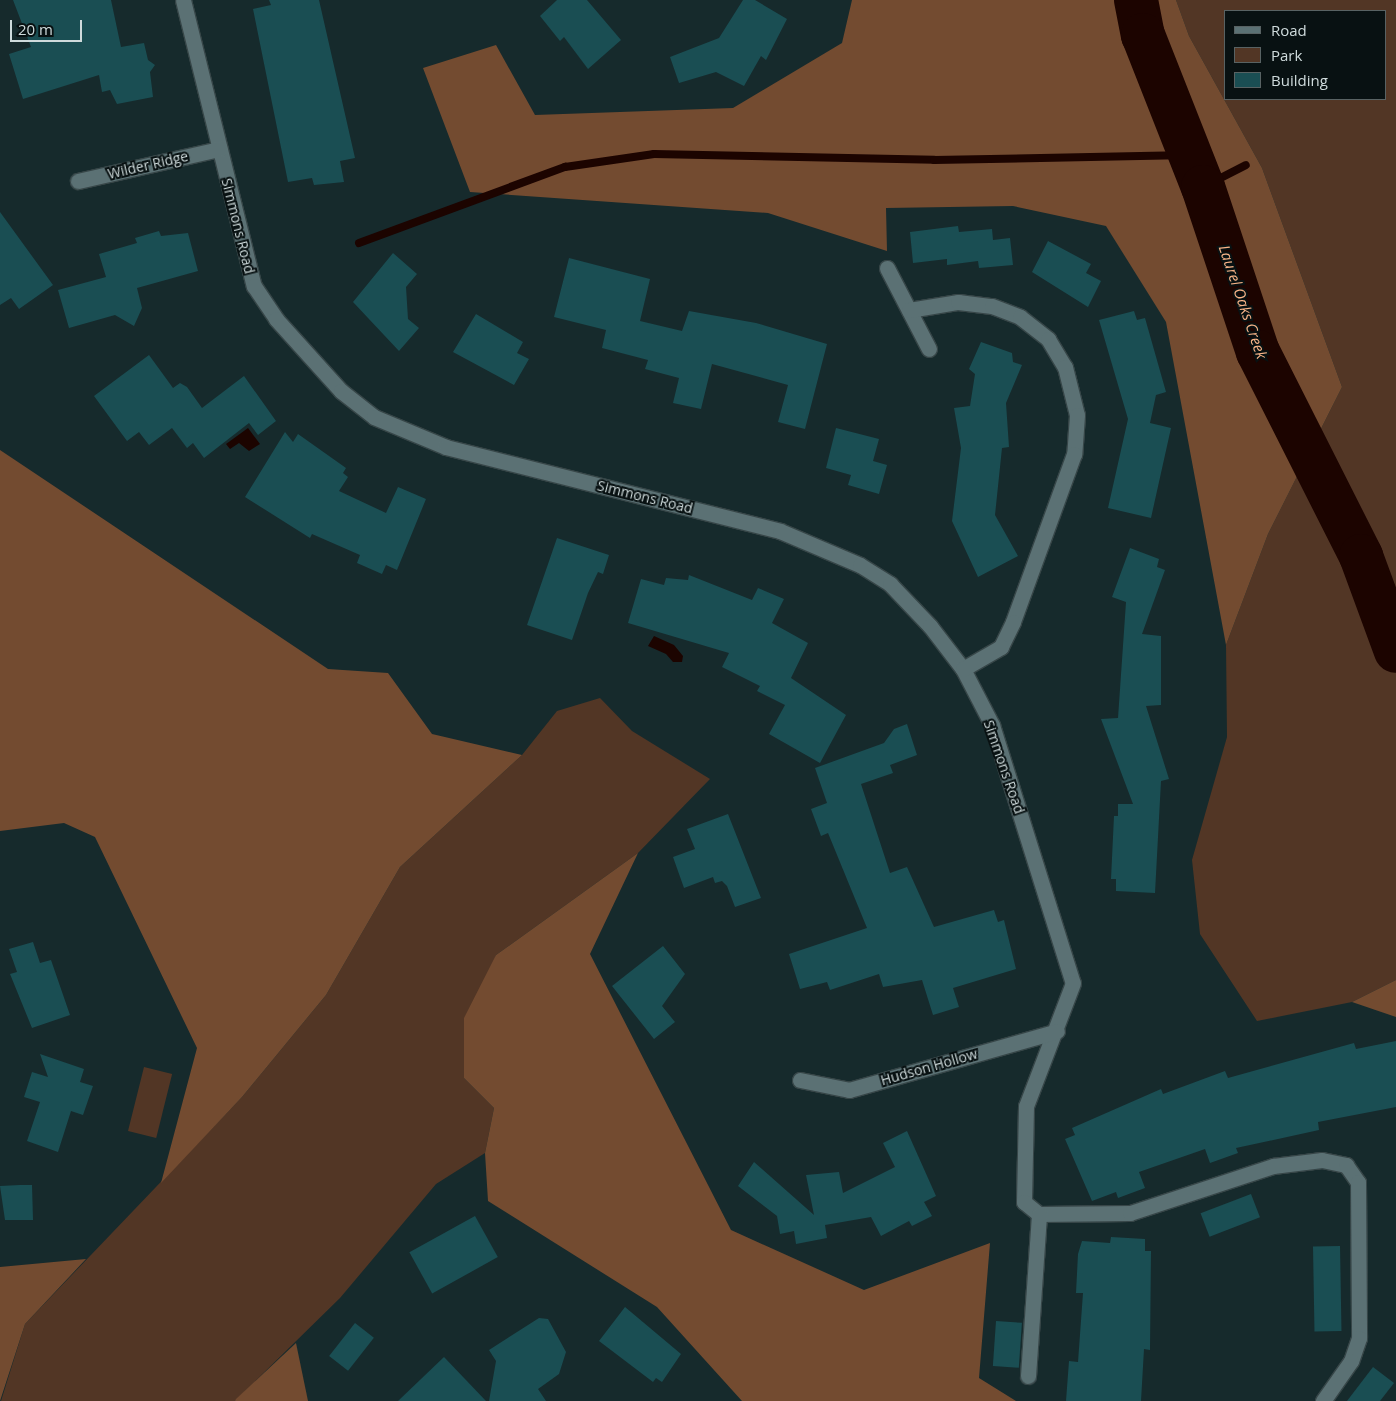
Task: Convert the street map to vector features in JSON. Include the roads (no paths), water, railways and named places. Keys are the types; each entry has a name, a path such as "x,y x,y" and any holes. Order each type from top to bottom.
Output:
{"street":[{"name":"Simmons Road","path":"183,0 254,286 308,356 374,417 446,447 780,531 824,549 890,584 963,669 992,725 1073,983 1057,1030 1026,1106 1024,1202 1039,1214"},
{"name":"Wilder Ridge","path":"78,181 219,149"},
{"path":"887,268 929,349"},
{"path":"909,310 958,302 992,306 1020,317 1048,339 1065,367 1077,415 1074,454 1013,622 1001,648 963,669"},
{"name":"Hudson Hollow","path":"800,1080 849,1090 1057,1030"},
{"path":"1028,1376 1039,1214 1130,1213 1273,1166 1322,1160 1346,1165 1358,1182 1359,1338 1351,1361 1322,1401"}],"waterway":[{"name":"Laurel Oaks Creek","path":"1136,0 1143,35 1203,187 1258,352 1361,556 1396,651"},
{"path":"359,243 565,167 654,154 934,160 1190,155"},
{"path":"1203,187 1246,165"}]}
